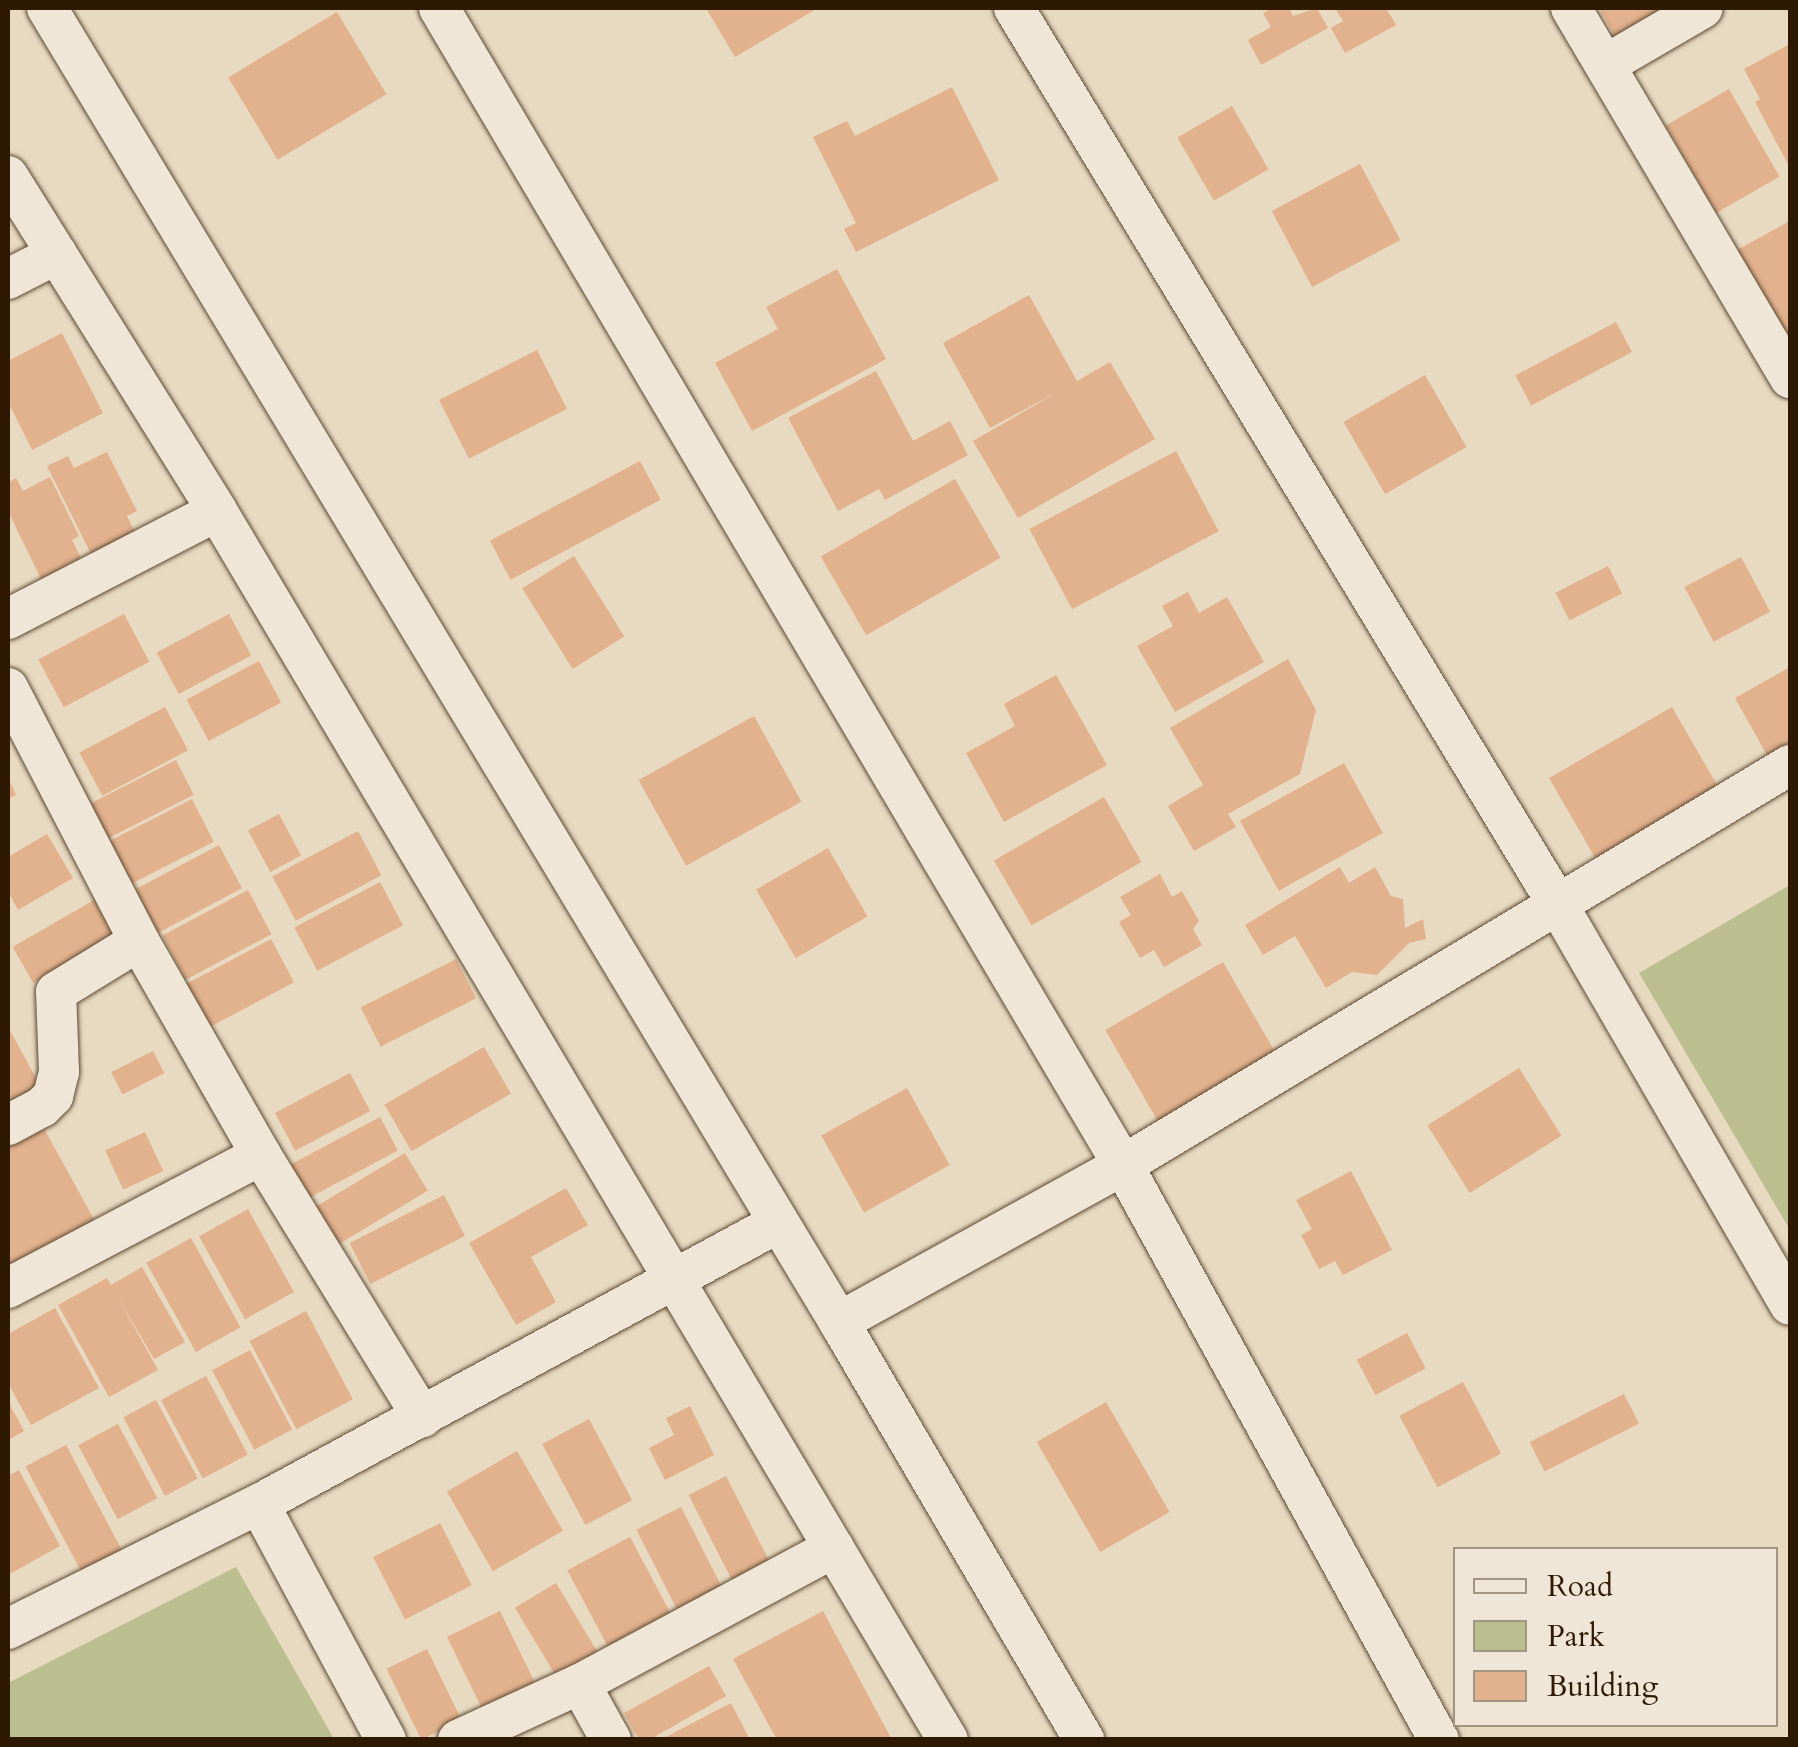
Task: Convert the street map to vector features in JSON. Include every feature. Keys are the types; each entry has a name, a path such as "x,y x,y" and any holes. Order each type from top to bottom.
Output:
{"street":[{"path":"47,8 776,1224 839,1322 1084,1740"},
{"path":"439,8 1123,1166 1439,1740"},
{"path":"1014,8 1558,905 1790,1305"},
{"path":"1571,8 1788,367"},
{"path":"1606,65 1703,8"},
{"path":"8,176 217,511 948,1740"},
{"path":"8,279 56,254"},
{"path":"8,619 217,511"},
{"path":"8,688 139,940 261,1156 422,1417"},
{"path":"839,1322 1123,1166 1790,765"},
{"path":"8,1125 42,1108 53,1096 58,1072 56,992 139,940"},
{"path":"8,1288 261,1156"},
{"path":"8,1629 259,1504 776,1224"},
{"path":"259,1504 386,1740"},
{"path":"458,1740 580,1684 834,1548"},
{"path":"580,1684 612,1740"}],"green space":[{"path":"1790,885 1790,1230 1639,973"},
{"path":"236,1567 334,1739 8,1739 8,1683"}],"building":[{"path":"706,8 818,8 735,57"},
{"path":"1273,8 1289,8 1293,16 1317,8 1328,28 1261,65 1248,40 1271,27 1263,13"},
{"path":"1335,8 1386,8 1396,25 1345,53 1331,28 1343,21"},
{"path":"1599,8 1685,8 1619,44"},
{"path":"337,12 386,94 278,160 228,77"},
{"path":"1790,44 1790,168 1755,102 1760,99 1744,69"},
{"path":"952,87 999,180 856,252 844,229 856,223 813,137 847,121 855,136"},
{"path":"1729,89 1780,176 1716,213 1666,126"},
{"path":"1232,106 1268,169 1214,201 1177,138"},
{"path":"1360,164 1400,240 1312,287 1272,211"},
{"path":"1790,221 1790,336 1783,340 1735,251"},
{"path":"837,269 886,359 752,431 715,363 778,329 766,307"},
{"path":"1029,295 1077,381 1110,362 1155,439 1018,518 973,441 1061,390 990,428 943,343"},
{"path":"1616,322 1632,352 1531,406 1515,376"},
{"path":"62,333 103,413 32,450 8,402 8,361"},
{"path":"537,350 567,409 469,459 439,400"},
{"path":"876,371 913,441 950,421 968,455 885,500 879,489 838,511 788,418"},
{"path":"1425,375 1466,447 1385,494 1344,422"},
{"path":"1176,451 1219,531 1072,609 1029,529"},
{"path":"107,452 137,511 127,516 136,535 92,556 47,466 68,456 74,468"},
{"path":"640,461 661,500 511,580 490,541"},
{"path":"50,477 79,536 72,540 81,558 41,579 8,511 8,483 16,478 23,491"},
{"path":"955,479 1000,558 866,635 821,556"},
{"path":"574,556 624,637 573,669 522,588"},
{"path":"1741,557 1770,612 1714,642 1684,587"},
{"path":"1608,566 1622,594 1570,620 1555,593"},
{"path":"1188,592 1199,613 1227,597 1264,662 1175,712 1137,646 1173,626 1162,606"},
{"path":"124,614 149,662 64,707 38,660"},
{"path":"229,614 251,655 179,694 157,652"},
{"path":"1288,659 1316,710 1300,774 1228,814 1236,827 1194,851 1168,806 1203,785 1170,728"},
{"path":"259,661 281,702 209,741 187,699"},
{"path":"1790,667 1790,757 1773,766 1735,698"},
{"path":"1056,675 1107,765 1004,822 966,753 1015,726 1004,704"},
{"path":"165,707 188,750 102,796 79,753"},
{"path":"1672,707 1720,789 1597,860 1549,778"},
{"path":"754,716 802,802 686,866 639,780"},
{"path":"176,760 194,795 107,839 90,804"},
{"path":"1344,763 1383,833 1279,891 1240,821"},
{"path":"8,777 16,795 8,799"},
{"path":"1104,797 1142,862 1032,925 994,860"},
{"path":"192,799 214,842 127,886 106,843"},
{"path":"279,814 301,855 270,872 248,830"},
{"path":"358,831 381,875 296,921 272,877"},
{"path":"47,834 73,878 18,910 8,891 8,857"},
{"path":"219,845 242,888 157,933 134,890"},
{"path":"828,848 868,916 796,958 756,890"},
{"path":"1340,867 1349,883 1375,867 1391,896 1403,899 1405,928 1423,919 1426,939 1409,943 1377,975 1352,972 1326,988 1295,936 1263,955 1245,925"},
{"path":"1160,874 1172,897 1182,891 1199,921 1193,929 1202,945 1164,967 1154,950 1140,958 1119,922 1131,915 1120,897"},
{"path":"380,882 403,925 317,971 294,928"},
{"path":"248,890 271,934 186,980 162,936"},
{"path":"94,900 115,936 34,983 13,947"},
{"path":"271,939 294,982 209,1027 186,984"},
{"path":"456,959 476,998 381,1047 361,1008"},
{"path":"1223,962 1276,1053 1158,1121 1105,1030"},
{"path":"8,1027 42,1089 8,1108"},
{"path":"484,1047 511,1094 411,1151 384,1104"},
{"path":"153,1051 164,1073 122,1095 111,1072"},
{"path":"1519,1068 1561,1136 1470,1193 1427,1125"},
{"path":"350,1073 370,1111 295,1151 275,1113"},
{"path":"907,1088 950,1165 864,1212 821,1136"},
{"path":"380,1117 398,1151 306,1199 288,1166"},
{"path":"42,1125 95,1221 8,1270 8,1144"},
{"path":"145,1132 163,1171 123,1190 105,1151"},
{"path":"405,1153 428,1191 332,1248 309,1211"},
{"path":"1351,1171 1392,1250 1343,1275 1335,1261 1319,1269 1301,1235 1312,1229 1296,1200"},
{"path":"566,1188 588,1225 531,1257 556,1302 516,1325 469,1243"},
{"path":"444,1195 465,1236 370,1284 350,1243"},
{"path":"248,1209 294,1292 245,1319 199,1236"},
{"path":"191,1238 240,1327 196,1352 146,1263"},
{"path":"142,1267 185,1342 154,1359 117,1296 158,1370 109,1397 58,1305 107,1278 111,1285"},
{"path":"55,1308 99,1388 31,1425 8,1383 8,1334"},
{"path":"306,1311 353,1399 296,1429 249,1341"},
{"path":"1407,1333 1426,1368 1375,1395 1357,1360"},
{"path":"250,1350 292,1429 254,1450 212,1370"},
{"path":"206,1376 248,1455 203,1479 161,1400"},
{"path":"1463,1382 1501,1454 1437,1487 1399,1416"},
{"path":"1624,1394 1639,1423 1545,1472 1530,1442"},
{"path":"156,1400 198,1479 165,1496 123,1417"},
{"path":"8,1401 24,1431 8,1440"},
{"path":"1106,1402 1170,1512 1100,1552 1037,1442"},
{"path":"690,1406 714,1455 665,1480 649,1448 674,1435 666,1418"},
{"path":"589,1419 632,1500 585,1525 542,1444"},
{"path":"118,1424 157,1498 118,1519 78,1445"},
{"path":"66,1445 127,1559 86,1580 25,1467"},
{"path":"517,1451 563,1531 493,1571 447,1492"},
{"path":"19,1470 60,1546 8,1575 8,1476"},
{"path":"726,1476 770,1562 733,1581 689,1495"},
{"path":"681,1507 725,1593 680,1615 636,1530"},
{"path":"440,1523 472,1585 405,1619 373,1557"},
{"path":"630,1537 671,1615 609,1648 567,1570"},
{"path":"556,1583 599,1655 558,1680 515,1608"},
{"path":"500,1611 536,1686 483,1711 447,1637"},
{"path":"823,1611 892,1740 777,1740 733,1659"},
{"path":"427,1649 462,1720 421,1740 387,1669"},
{"path":"709,1666 726,1696 649,1740 639,1740 624,1713"},
{"path":"731,1703 750,1740 660,1740"}]}
